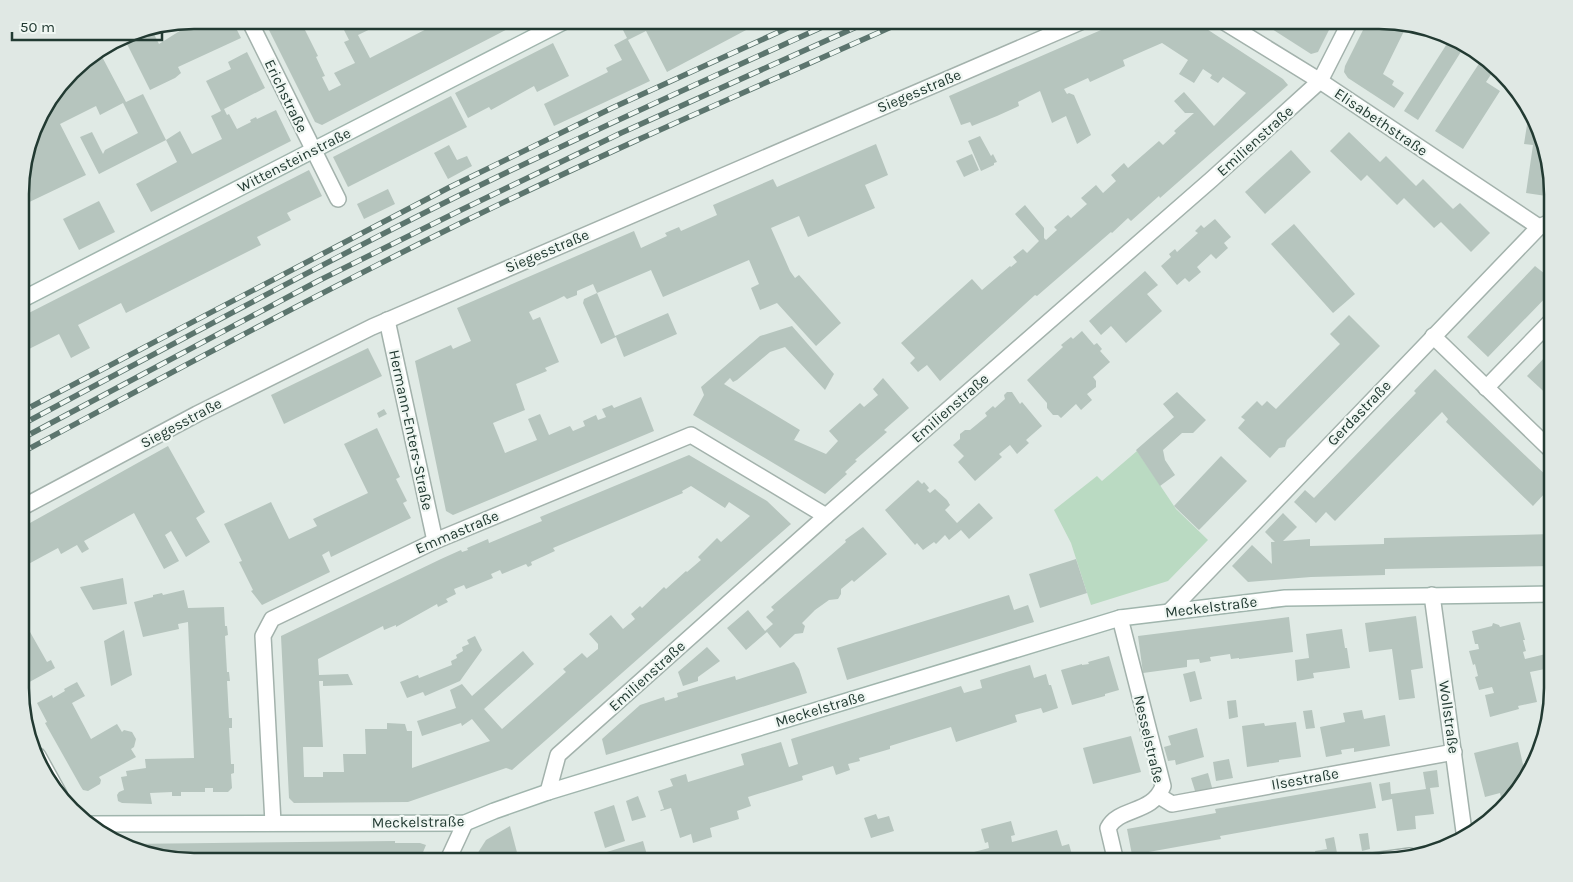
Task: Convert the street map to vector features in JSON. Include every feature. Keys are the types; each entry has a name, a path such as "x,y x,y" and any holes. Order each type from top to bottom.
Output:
{"street":[{"name":"Erichstraße","path":"253,29 338,199"},
{"name":"Wittensteinstraße","path":"29,296 549,29"},
{"name":"Siegesstraße","path":"29,504 197,414 387,320 1064,29"},
{"name":"Elisabethstraße","path":"1236,29 1544,223"},
{"name":"Emilienstraße","path":"548,792 558,755 826,516 1212,179 1320,81 1346,29"},
{"name":"Gerdastraße","path":"1170,611 1433,336 1544,226"},
{"name":"Hermann-Enters-Straße","path":"387,320 435,541"},
{"path":"1486,388 1544,328"},
{"path":"1433,336 1544,443"},
{"name":"Emmastraße","path":"273,823 263,636 272,619 435,541 690,435 826,516"},
{"name":"Meckelstraße","path":"100,824 465,823 548,792 1120,618 1285,598 1544,594"},
{"name":"Wollstraße","path":"1432,595 1463,830"},
{"name":"Nesselstraße","path":"1114,853 1108,828 1112,821 1150,804 1159,796 1162,786 1120,618"},
{"name":"Ilsestraße","path":"1159,796 1172,804 1454,752"},
{"path":"451,853 465,823"}],"green space":[{"path":"1137,451 1176,509 1208,540 1168,581 1091,605 1071,543 1054,510 1097,476 1102,481"}],"building":[{"path":"183,29 236,29 241,38 178,67 181,73 175,78 150,90 127,43 154,33 159,44"},
{"path":"268,29 304,29 318,56 316,57 325,76 322,77 329,91 341,85 334,73 355,63 344,42 349,40 344,29 370,29 358,35 370,58 426,29 508,29 322,125 315,122"},
{"path":"622,29 748,29 667,72 646,31 628,40 650,81 554,126 544,104 608,72 606,68 622,60 614,45 627,38"},
{"path":"1103,29 1207,29 1283,79 1288,85 1160,198 1159,196 1131,221 1128,218 1037,296 1035,295 940,381 927,365 918,372 910,363 915,358 901,343 972,279 982,290 1017,262 1013,257 1023,249 1027,253 1039,241 1015,214 1025,205 1044,228 1044,238 1046,240 1057,230 1054,227 1068,215 1071,218 1087,204 1081,198 1096,185 1103,193 1116,181 1111,175 1124,163 1128,168 1159,141 1163,145 1176,133 1174,131 1194,113 1185,113 1174,101 1184,92 1214,126 1246,93 1223,77 1218,83 1210,78 1212,75 1203,69 1194,83 1179,74 1188,60 1162,43 1123,60 1125,66 1090,82 1088,78 1064,89 1067,94 1074,95 1091,135 1077,144 1066,116 1052,123 1040,91 1018,102 1019,106 972,126 970,122 961,125 949,96"},
{"path":"1272,29 1330,29 1318,52 1311,54"},
{"path":"1364,29 1404,31 1383,74 1394,81 1392,85 1404,93 1394,108 1348,78 1344,72 1345,66"},
{"path":"553,43 569,76 537,92 534,86 491,110 489,107 468,118 455,93"},
{"path":"1447,44 1462,51 1418,120 1404,111"},
{"path":"247,52 265,88 224,109 237,129 251,122 250,120 256,117 257,119 276,110 291,141 151,212 136,184 177,162 166,140 180,131 192,154 222,139 211,116 221,111 206,81 231,69 228,62"},
{"path":"102,57 126,102 143,94 166,140 99,174 80,137 92,132 103,154 105,150 138,133 123,103 100,115 96,106 60,124 86,175 29,202 30,172 34,151 51,111 70,85"},
{"path":"1480,63 1492,73 1486,82 1500,91 1463,149 1435,131"},
{"path":"451,96 467,127 348,187 333,157"},
{"path":"1527,122 1541,161 1544,196 1526,193 1533,145 1524,144"},
{"path":"1349,132 1380,162 1386,156 1416,186 1423,179 1453,209 1460,203 1490,233 1471,252 1441,222 1434,228 1404,198 1397,205 1367,175 1361,181 1330,151"},
{"path":"980,136 991,156 993,154 997,162 981,171 968,141"},
{"path":"876,144 888,175 865,185 875,208 808,237 799,216 771,228 795,278 799,275 841,323 816,346 777,303 760,310 751,288 759,284 749,260 663,297 651,270 597,293 593,284 577,291 577,295 567,299 564,296 529,312 533,320 540,317 559,362 545,368 547,371 516,384 525,410 493,423 505,453 537,440 528,419 540,414 549,435 570,426 573,431 585,426 583,421 596,415 598,420 606,417 602,409 612,405 614,408 641,397 654,431 453,515 446,511 415,361 451,345 453,349 471,341 457,308 634,231 641,248 667,236 665,233 679,227 681,231 717,215 713,205 773,179 777,187"},
{"path":"449,145 457,160 467,156 472,166 448,179 434,153"},
{"path":"1291,150 1311,172 1265,214 1245,192"},
{"path":"972,154 979,170 964,177 956,161"},
{"path":"309,170 322,196 287,213 291,220 257,237 261,245 126,313 121,303 78,325 90,348 71,358 59,334 29,349 29,313"},
{"path":"388,189 395,204 364,219 357,204"},
{"path":"99,201 115,232 79,250 63,219"},
{"path":"1215,219 1231,237 1224,243 1228,248 1216,259 1211,254 1197,267 1201,272 1189,282 1185,278 1177,285 1161,266 1171,257 1169,254 1175,249 1177,252 1198,233 1195,231 1201,225 1204,228"},
{"path":"1294,224 1355,294 1333,313 1271,244"},
{"path":"1535,266 1544,273 1544,299 1488,357 1467,337"},
{"path":"1145,271 1158,285 1147,294 1162,311 1126,343 1111,326 1101,335 1089,321"},
{"path":"597,293 615,336 668,313 677,334 624,357 616,337 601,344 583,303 584,299"},
{"path":"1349,315 1380,346 1287,440 1285,447 1279,448 1270,458 1238,428 1245,420 1241,417 1257,401 1262,406 1267,401 1276,409 1340,344 1330,334"},
{"path":"792,326 834,374 825,390 785,347 770,352 737,380 733,382 730,378 724,384 800,430 794,440 826,454 838,441 829,431 860,403 864,407 878,395 873,389 883,378 909,408 884,430 887,432 855,460 857,461 845,472 847,474 825,494 693,415 704,395 701,387 760,336"},
{"path":"1082,331 1094,345 1097,343 1102,349 1100,351 1110,362 1093,377 1096,381 1096,387 1087,394 1092,400 1081,410 1076,404 1061,418 1058,415 1053,415 1047,408 1047,403 1027,380 1063,347 1061,345 1071,337 1073,339"},
{"path":"368,348 382,376 284,424 271,395"},
{"path":"1544,358 1544,392 1527,376"},
{"path":"1435,369 1544,473 1544,494 1533,506 1446,422 1448,419 1442,412 1335,521 1326,512 1316,523 1294,502 1305,490 1314,498 1416,393 1414,391"},
{"path":"1007,392 1012,392 1020,404 1022,402 1042,426 1026,440 1029,443 1017,454 1010,445 999,454 1002,457 975,481 958,462 964,456 953,445 960,439 960,434 965,430 970,430 987,416 985,413 993,406 995,408 1005,399 1004,395"},
{"path":"1177,392 1206,420 1193,433 1182,433 1163,450 1165,460 1175,475 1160,486 1136,450 1174,417 1163,404"},
{"path":"384,409 387,414 379,418 377,413"},
{"path":"377,428 400,477 396,479 407,501 403,503 411,518 331,557 329,551 322,555 330,572 262,605 251,591 253,590 239,562 242,561 224,524 271,502 289,539 317,526 313,519 368,493 344,444"},
{"path":"168,446 205,512 196,518 210,542 186,557 171,531 165,535 179,561 164,569 134,513 84,541 89,549 82,553 77,545 61,554 58,548 29,564 29,524"},
{"path":"689,455 767,501 791,524 512,770 506,768 408,802 294,803 289,798 281,636 461,550 462,552 468,550 467,548 488,539 489,543 542,521 540,517","holes":["691,486 725,508 729,502 750,516 721,542 717,538 698,557 701,560 666,589 664,587 642,608 640,606 631,614 635,619 623,629 611,615 589,634 598,644 598,649 587,658 582,653 563,669 566,672 502,729 484,709 534,664 523,651 472,696 462,684 450,690 456,708 417,721 422,736 461,723 462,726 472,719 490,741 412,768 412,731 407,731 405,724 387,723 387,729 365,729 366,754 343,754 344,772 323,772 323,777 304,777 303,747 323,747 319,681 323,681 323,686 353,685 348,674 319,675 318,659 383,626 384,630 396,625 396,627 437,604 438,607 448,602 446,599 456,594 454,589 464,585 466,589 493,578 491,574 500,570 502,574 526,564 528,567 532,565 531,562 555,551 553,548 683,493 682,491"]},
{"path":"1221,456 1247,481 1199,530 1174,506"},
{"path":"918,480 922,484 924,482 929,488 927,490 930,493 935,489 947,500 950,505 945,510 957,523 979,503 993,518 969,539 961,530 949,540 945,535 936,544 934,542 923,550 917,543 915,545 885,510"},
{"path":"1283,513 1297,527 1283,541 1310,539 1310,546 1384,544 1384,538 1544,534 1544,566 1385,569 1385,575 1311,577 1248,582 1232,566 1252,545 1272,564 1271,542 1275,542 1265,532"},
{"path":"863,527 887,554 854,582 852,580 841,589 838,599 829,600 815,610 802,623 805,626 803,633 795,634 780,648 767,632 746,650 727,628 748,610 765,631 773,624 766,617 774,610 771,607 846,542 845,540"},
{"path":"1076,559 1087,593 1040,608 1029,574"},
{"path":"123,578 127,604 93,610 80,587"},
{"path":"184,590 188,608 224,607 225,626 227,626 228,635 225,636 227,672 229,672 230,681 227,681 229,718 232,718 232,728 229,728 231,764 234,764 234,773 231,774 232,788 228,792 213,792 213,788 205,788 205,792 181,792 181,796 172,796 172,792 150,793 152,804 122,803 118,801 117,795 124,790 121,777 127,776 126,771 146,768 145,759 194,758 188,622 178,624 179,629 143,637 134,602 153,597 153,595 162,593 163,595"},
{"path":"1009,595 1014,610 1028,605 1034,622 847,680 837,648"},
{"path":"1416,616 1423,668 1411,670 1415,698 1399,700 1392,649 1369,652 1365,623"},
{"path":"1289,617 1293,652 1239,659 1231,659 1230,654 1210,657 1211,661 1200,663 1199,659 1187,660 1187,667 1143,673 1138,636"},
{"path":"1520,622 1525,640 1523,640 1526,651 1523,652 1525,659 1544,654 1544,669 1530,672 1537,702 1518,706 1519,709 1490,717 1485,695 1494,693 1492,687 1479,690 1475,677 1478,676 1475,664 1473,665 1469,651 1479,649 1478,644 1475,644 1472,631 1492,626 1493,623 1500,627"},
{"path":"1342,629 1350,668 1313,673 1314,678 1297,681 1295,660 1309,658 1306,634"},
{"path":"29,630 47,662 51,660 55,668 29,682"},
{"path":"124,630 132,675 111,686 104,641"},
{"path":"475,636 482,650 460,681 425,696 423,692 407,698 400,682 418,675 419,678 452,665 451,661 457,658 456,655 463,651 462,647 469,644 467,640"},
{"path":"707,647 720,661 698,677 698,681 683,686 678,672"},
{"path":"1109,656 1119,690 1072,705 1061,670 1089,664 1088,662"},
{"path":"794,662 799,669 807,693 606,755 602,739 640,705 664,697 665,701 678,697 677,693 700,686 735,676 736,680"},
{"path":"1030,665 1034,678 1046,674 1058,708 1043,713 1041,708 1015,715 1017,722 956,742 951,727 859,758 860,761 848,764 850,770 836,775 833,766 802,776 803,780 748,797 751,806 737,811 739,819 710,828 712,837 693,843 691,834 680,838 671,808 660,810 664,809 658,791 673,786 670,779 686,774 688,782 744,765 741,754 781,742 789,767 798,764 791,739 961,686 964,693 982,688 980,680"},
{"path":"1195,671 1202,699 1190,702 1183,674"},
{"path":"77,682 85,696 72,703 91,739 117,724 122,732 124,730 132,732 136,739 134,747 131,749 136,757 99,777 101,780 100,784 88,791 83,790 81,787 45,723 47,722 37,703 52,695 53,698"},
{"path":"1236,700 1238,717 1229,719 1227,701"},
{"path":"1312,710 1315,728 1306,729 1303,711"},
{"path":"1362,710 1364,719 1385,715 1390,746 1354,752 1354,748 1341,750 1342,754 1326,757 1320,727 1345,722 1343,713"},
{"path":"1296,722 1301,757 1247,767 1242,726 1264,723 1265,726"},
{"path":"1197,728 1204,757 1176,765 1175,760 1168,761 1164,747 1171,745 1168,736"},
{"path":"1131,736 1141,772 1093,784 1083,748"},
{"path":"1518,742 1524,768 1501,799 1500,793 1485,797 1474,753"},
{"path":"1229,759 1233,778 1216,781 1213,762"},
{"path":"1437,770 1439,787 1430,788 1434,814 1415,816 1416,829 1397,831 1392,799 1382,801 1379,784 1390,782 1391,794 1426,789 1423,772"},
{"path":"1208,773 1213,791 1196,794 1191,778"},
{"path":"1371,782 1376,808 1220,836 1221,839 1143,853 1132,853 1127,829 1216,813 1215,809"},
{"path":"638,796 646,817 632,821 626,801"},
{"path":"614,805 625,841 605,848 594,812"},
{"path":"876,814 878,819 889,816 894,831 871,838 864,818"},
{"path":"1011,821 1015,835 1011,836 1012,842 1057,830 1062,846 1069,844 1072,853 970,853 989,848 988,842 985,843 981,829"},
{"path":"510,826 517,853 478,853 486,840"},
{"path":"1368,833 1370,849 1362,851 1359,834"},
{"path":"1334,837 1337,853 1315,853 1315,851 1327,849 1325,839"},
{"path":"395,841 395,843 420,843 426,845 423,853 194,853 172,852 139,844"},
{"path":"643,841 646,853 604,853"}],"railway":[{"path":"29,408 450,187 612,108 785,29"},
{"path":"29,421 292,281 456,197 598,129 818,29"},
{"path":"29,435 318,281 461,210 621,133 852,29"},
{"path":"29,449 298,306 465,221 630,144 887,29"}]}
